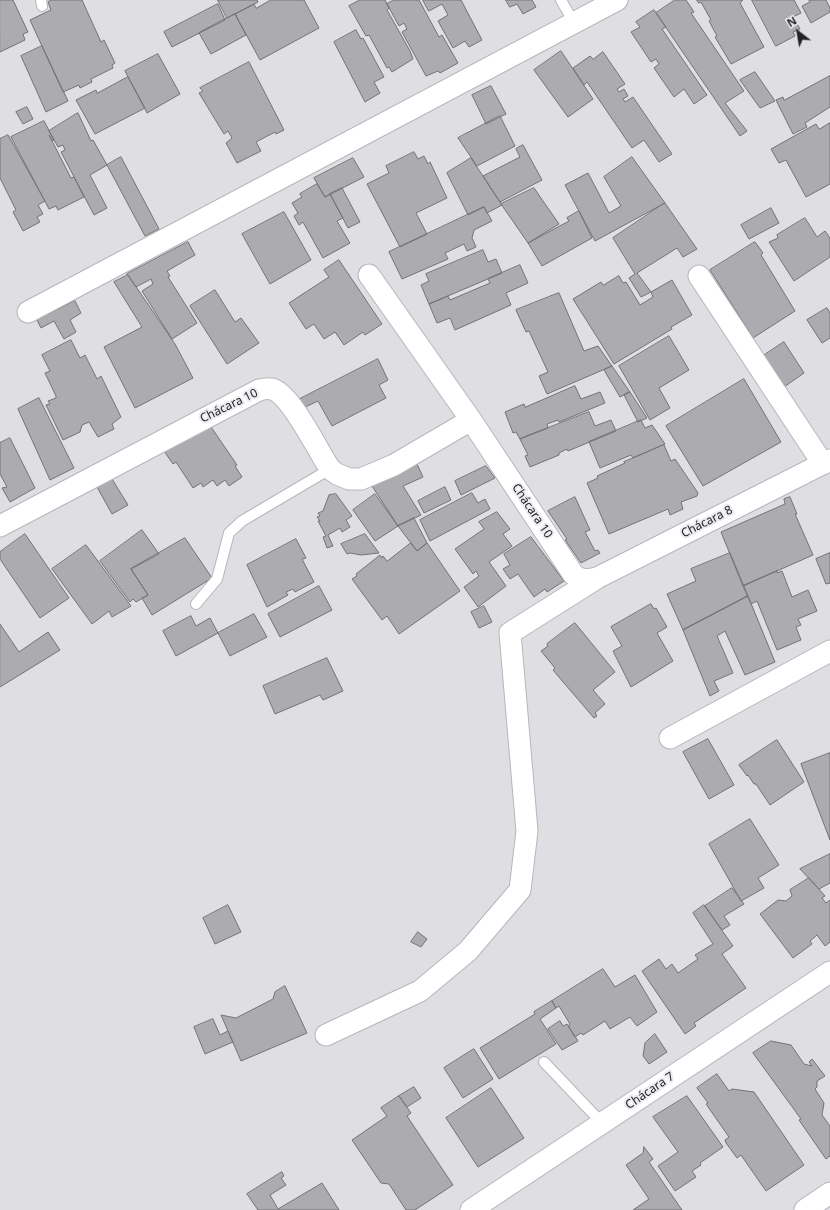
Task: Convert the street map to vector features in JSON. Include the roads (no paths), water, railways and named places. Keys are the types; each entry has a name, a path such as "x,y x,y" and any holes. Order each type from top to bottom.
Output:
{"street":[{"path":"28,312 617,0"},
{"name":"Chácara 10","path":"369,275 471,420 574,574 589,578"},
{"path":"699,276 826,462"},
{"name":"Chácara 10","path":"0,526 259,390 271,388 278,392 292,407 330,469"},
{"path":"330,469 349,479 361,479 394,464 471,420"},
{"name":"Chácara 8","path":"326,1035 420,991 468,951 520,890 527,830 510,633 589,578 826,462"},
{"path":"670,738 830,651"},
{"name":"Chácara 7","path":"471,1210 830,972"},
{"path":"805,1210 830,1193"}],"lane":[{"path":"561,0 574,23"},
{"path":"196,604 216,579 229,533 242,521 330,469"},
{"path":"544,1062 602,1123"}]}
